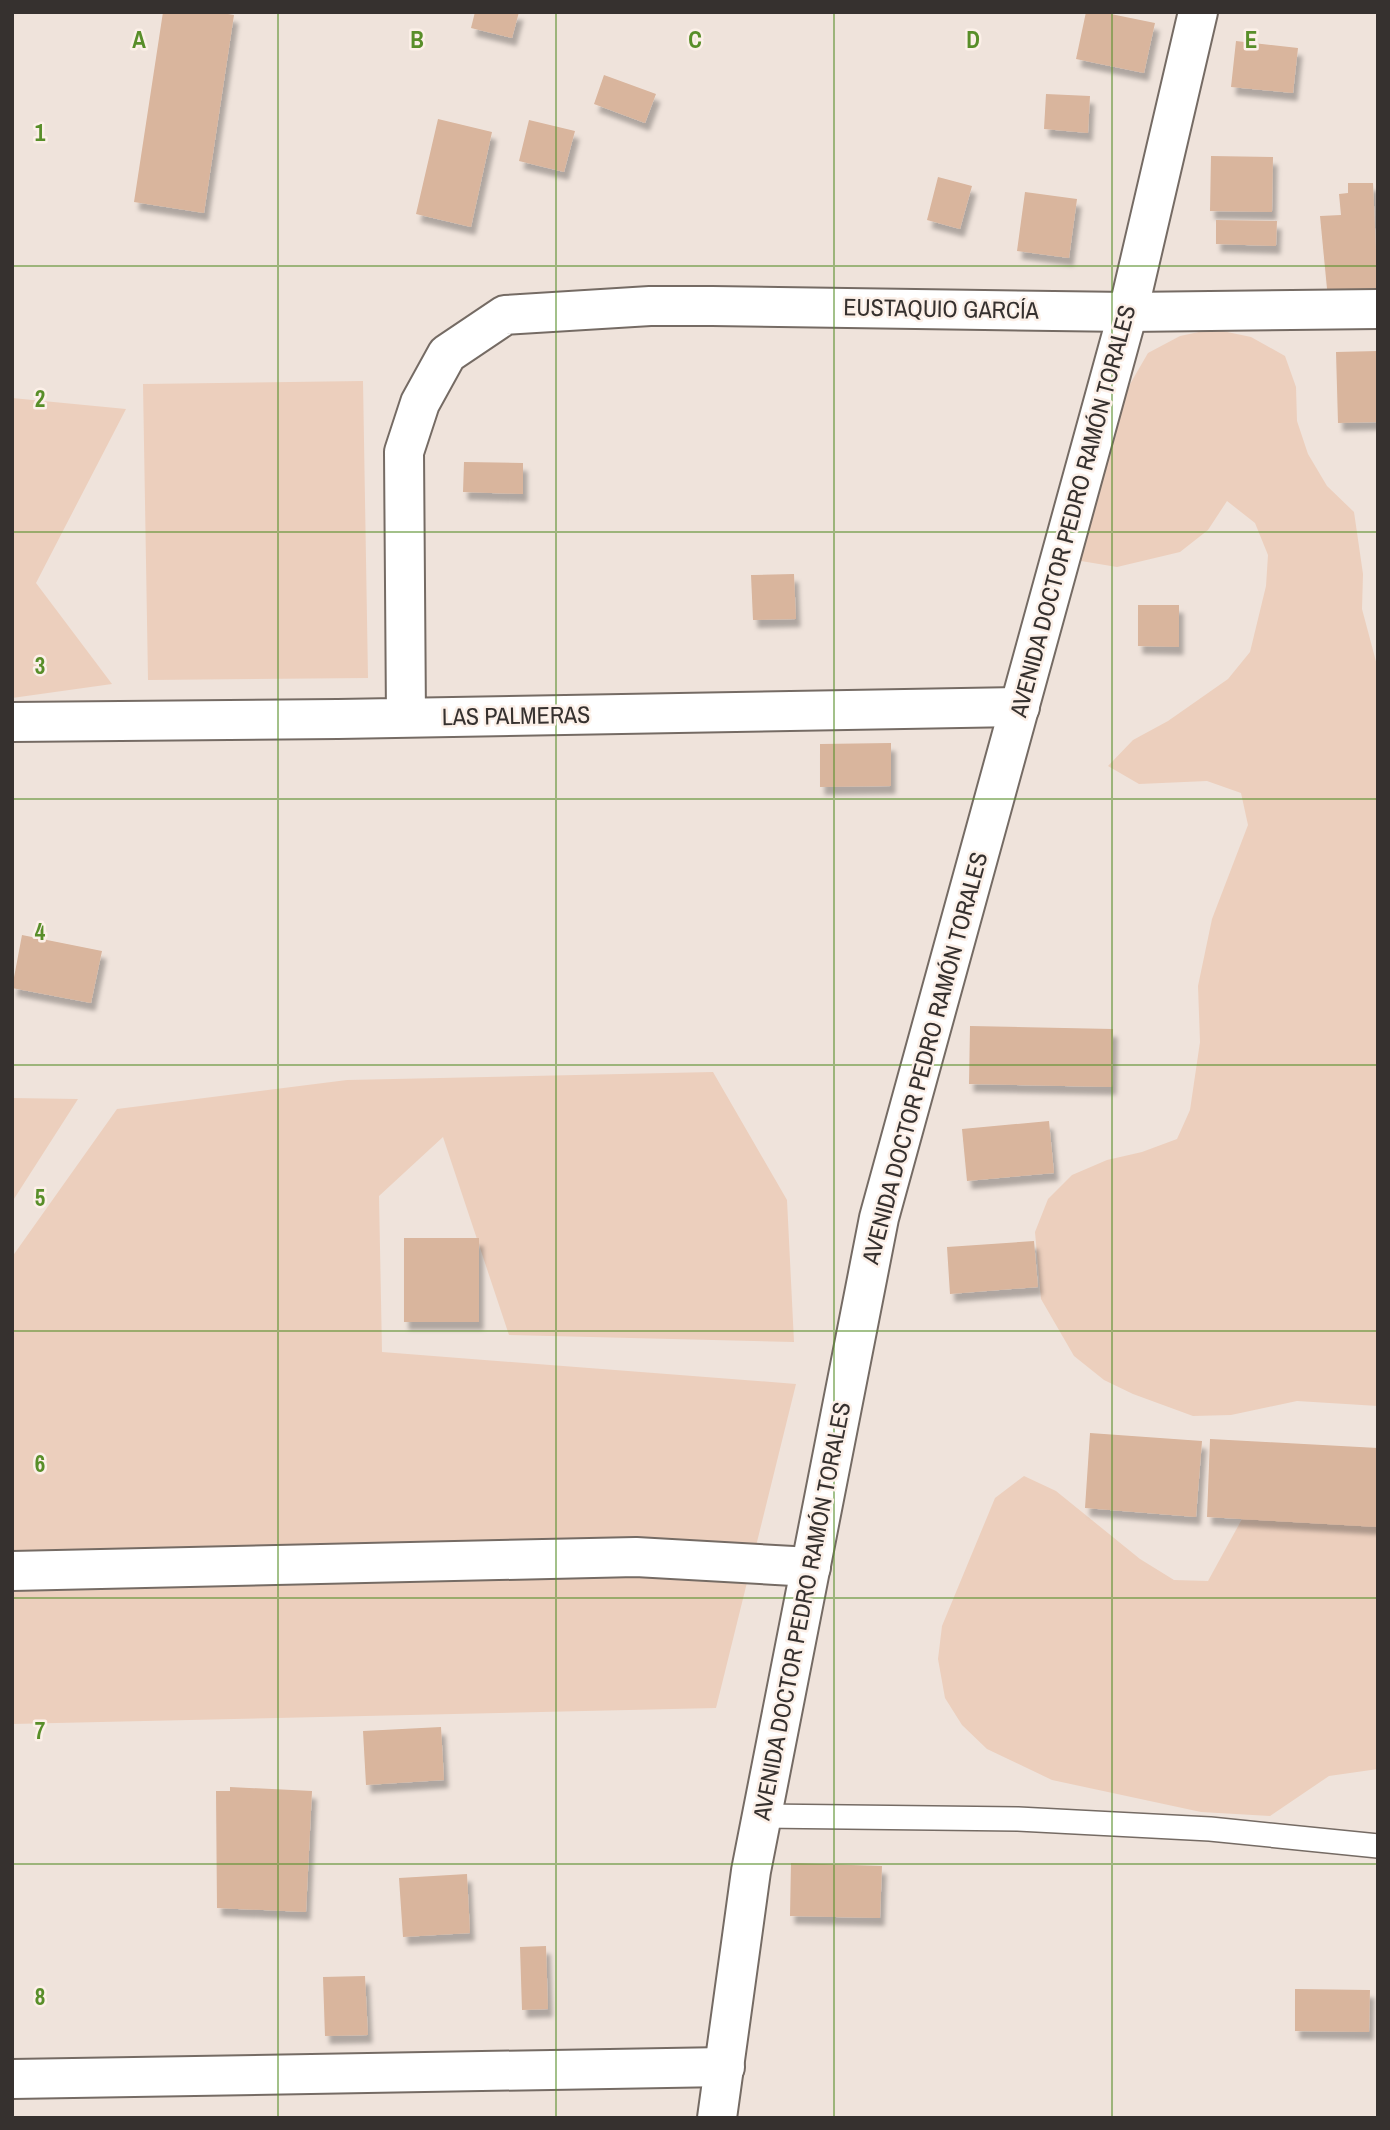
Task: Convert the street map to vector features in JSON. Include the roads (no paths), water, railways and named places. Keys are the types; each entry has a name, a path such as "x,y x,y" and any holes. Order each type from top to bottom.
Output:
{"street":[{"name":"AVENIDA DOCTOR PEDRO RAMÓN TORALES","path":"717,2118 751,1871 879,1218 1128,312 1198,12"},
{"name":"EUSTAQUIO GARCÍA","path":"406,718 404,452 420,403 447,354 505,316 650,306 1128,312 1378,309"},
{"name":"LAS PALMERAS","path":"12,722 1020,707"},
{"path":"12,1571 636,1557 811,1567"},
{"path":"12,2079 725,2067"}],"lane":[{"path":"762,1816 1073,1822 1210,1829 1378,1846"}]}
